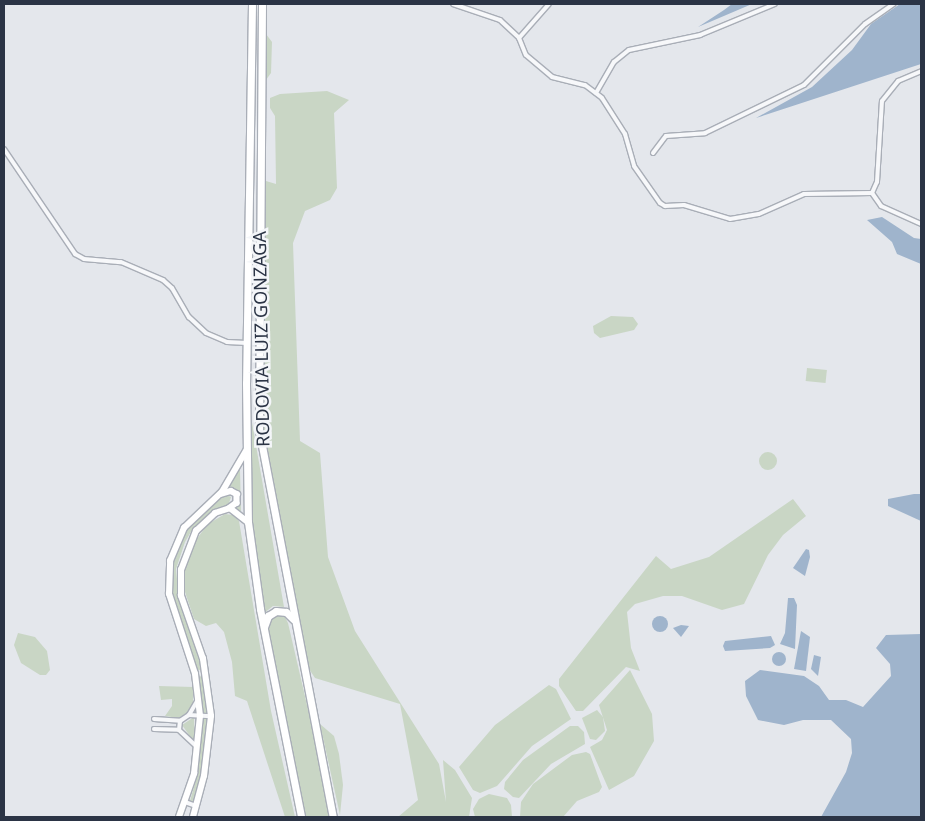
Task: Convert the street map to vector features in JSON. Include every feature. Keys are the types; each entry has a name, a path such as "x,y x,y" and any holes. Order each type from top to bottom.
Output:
{"highway":[{"name":"RODOVIA LUIZ GONZAGA","path":"252,4 246,451 248,522 264,634 301,817"},
{"name":"RODOVIA LUIZ GONZAGA","path":"262,4 259,430 333,817"},
{"path":"264,634 265,620 276,611 290,614 296,629"}],"main road":[{"path":"179,817 185,802 198,747 200,716 195,674 173,612 168,577 175,544 184,528 219,495 246,451"},
{"path":"192,817 209,749 211,716 206,673 183,604 181,570 196,531 215,513 230,508 237,503 236,494 231,491 219,495"},
{"path":"230,508 248,522"}],"street":[{"path":"453,4 500,20 519,38 526,55 555,79 585,85 596,93 607,104 625,134 632,161 641,178 665,206 684,205 714,215 738,219 804,194 872,193"},
{"path":"519,38 549,4"},
{"path":"596,93 614,62 629,50 700,35 776,4"},
{"path":"653,152 666,136 705,133 804,85 865,24 894,4"},
{"path":"872,193 877,182 882,101 898,81 921,71"},
{"path":"4,149 75,254 84,259 113,260 163,280 172,288 189,317 206,333 227,342 247,343"},
{"path":"872,193 881,206 921,224"},
{"path":"195,674 206,673"},
{"path":"154,719 180,721 189,715 198,696"},
{"path":"189,715 211,716"},
{"path":"160,719 160,729"},
{"path":"179,730 180,721"},
{"path":"154,729 179,730 198,747"},
{"path":"185,802 196,806"}],"green space":[{"path":"263,30 272,42 271,73 263,84"},
{"path":"327,91 349,100 334,113 337,188 330,200 305,211 293,243 300,441 320,453 328,557 355,631 439,764 446,802 443,760 455,770 472,798 469,817 398,817 418,800 400,704 315,678 309,669 280,527 262,427 262,199 266,181 276,184 275,116 270,108 270,98 280,94"},
{"path":"611,316 633,317 638,324 634,330 600,338 594,333 593,326"},
{"path":"807,368 827,370 826,383 806,381"},
{"path":"249,405 284,607 273,606 263,614 250,522"},
{"path":"768,452 774,455 777,461 774,467 768,470 762,467 759,461 762,455"},
{"path":"238,468 240,469 241,512 232,508 238,494 222,492"},
{"path":"225,494 231,497 228,506 215,509 192,530 185,542 176,569 179,599 202,669 196,671 175,613 169,577 176,543 186,527 206,505"},
{"path":"793,499 806,516 783,535 768,555 744,604 722,610 682,596 663,596 635,604 627,612 631,648 640,671 626,667 583,711 576,711 559,686 559,679 656,556 671,569 709,557"},
{"path":"225,514 233,515 239,521 271,711 295,817 285,817 247,701 235,696 232,662 224,632 216,623 206,626 194,619 185,592 184,567 189,549 208,524"},
{"path":"275,615 285,617 288,623 333,817 300,817 265,629 267,620"},
{"path":"18,633 35,637 47,651 50,670 46,675 40,675 21,663 14,645"},
{"path":"630,670 652,714 654,741 634,776 609,790 590,747 602,740 607,730 599,705"},
{"path":"204,676 208,714 201,715 197,677"},
{"path":"549,685 556,689 571,719 532,746 497,786 480,793 473,790 459,767 495,725"},
{"path":"159,686 193,687 193,705 186,714 178,718 165,716 172,706 172,699 161,700"},
{"path":"597,710 603,717 605,731 596,740 590,739 582,718"},
{"path":"194,717 195,739 192,739 182,725"},
{"path":"202,717 207,718 207,752 194,803 190,801 197,776"},
{"path":"320,724 334,736 339,754 343,785 340,815"},
{"path":"570,726 578,726 584,732 585,744 551,764 519,798 513,797 504,789 505,782 523,760"},
{"path":"586,752 590,754 602,787 599,792 577,801 563,817 520,817 521,802 533,784 572,755"},
{"path":"489,794 507,798 511,805 512,817 475,817 473,809 479,799"}],"water":[{"path":"732,4 752,4 698,27 724,10"},
{"path":"900,4 921,4 921,64 756,118 812,87 852,50 871,24"},
{"path":"882,217 914,238 921,239 921,264 897,254 892,242 867,220"},
{"path":"921,494 921,521 888,506 888,499"},
{"path":"806,549 809,550 810,557 805,576 793,568"},
{"path":"788,598 794,598 797,605 795,649 780,644 785,633"},
{"path":"660,616 668,624 660,632 652,624"},
{"path":"681,625 689,626 681,637 673,628"},
{"path":"801,631 810,637 806,671 794,669"},
{"path":"921,634 921,817 821,817 846,772 852,753 851,739 831,720 803,720 784,725 758,720 746,696 745,681 760,670 804,676 819,686 829,700 846,700 863,707 891,676 890,664 876,648 886,635"},
{"path":"771,636 775,645 770,648 725,651 723,646 725,641"},
{"path":"779,652 784,654 786,659 784,664 779,666 774,664 772,659 774,654"},
{"path":"814,655 821,657 818,676 811,669"}]}
